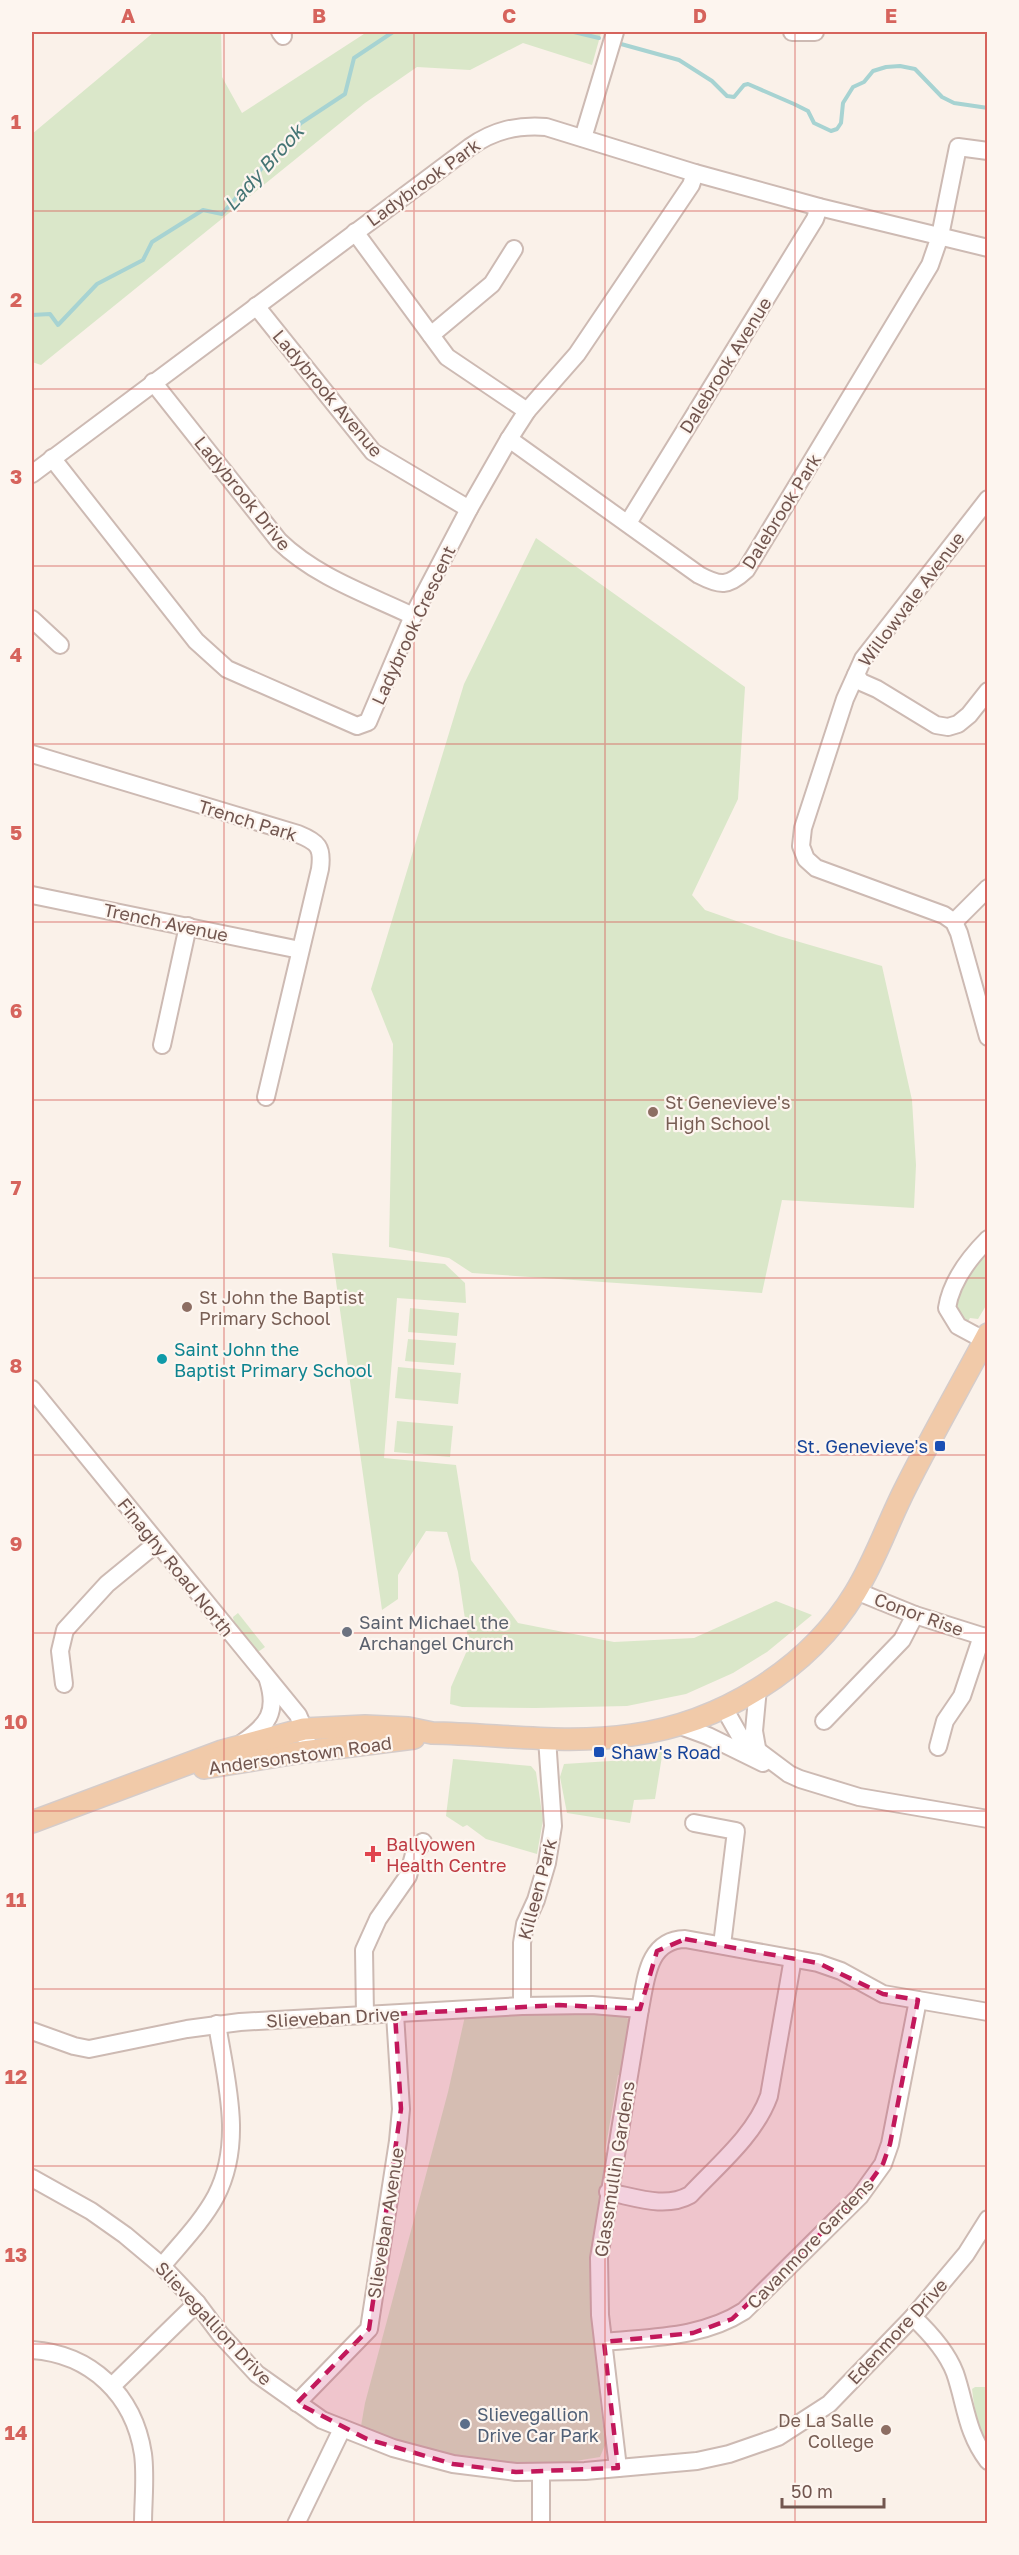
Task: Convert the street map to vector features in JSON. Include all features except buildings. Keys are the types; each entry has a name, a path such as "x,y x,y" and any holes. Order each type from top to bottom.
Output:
{"main road":[{"name":"Andersonstown Road","path":"32,1822 233,1748 304,1729 365,1726 408,1728 432,1733 599,1738 631,1735 678,1725 724,1708 758,1688 807,1651 835,1621 856,1591 877,1553 901,1497 940,1419 986,1337"},
{"name":"Andersonstown Road","path":"167,1773 309,1751 415,1738 432,1733"}],"street":[{"path":"792,32 815,32"},
{"path":"583,138 612,33"},
{"name":"Ladybrook Park","path":"32,474 486,136 525,126 546,127 695,173 819,207 987,248"},
{"name":"Dalebrook Park","path":"510,439 699,575 716,584 734,581 746,570 930,265 940,236 958,147 987,151"},
{"name":"Ladybrook Crescent","path":"52,458 196,641 227,669 357,726 368,722 413,616 469,509 510,439 527,411 577,354 691,185 695,173"},
{"name":"Dalebrook Avenue","path":"628,523 815,219 819,207"},
{"path":"355,232 447,357 527,411"},
{"path":"431,335 492,284 514,249"},
{"name":"Ladybrook Avenue","path":"256,306 373,452 469,509"},
{"name":"Ladybrook Drive","path":"153,382 272,532 295,556 316,570 413,616"},
{"name":"Willowvale Avenue","path":"954,922 944,915 816,868 806,860 801,846 802,828 834,726 863,659 987,499"},
{"path":"32,619 60,645"},
{"path":"856,675 861,682 877,689 936,725 948,727 958,724 969,715 987,691"},
{"name":"Trench Park","path":"32,754 298,834 316,843 321,852 320,869 266,1097"},
{"path":"987,888 954,922 987,1037"},
{"name":"Trench Avenue","path":"32,895 300,950"},
{"path":"162,1045 188,926"},
{"path":"986,1337 958,1326 947,1308 954,1285 974,1254 987,1239"},
{"name":"Finaghy Road North","path":"32,1389 298,1715 309,1751"},
{"path":"64,1684 60,1651 65,1630 107,1584 157,1543"},
{"name":"Conor Rise","path":"856,1591 915,1615 985,1637 962,1696 945,1721 938,1747"},
{"path":"824,1721 902,1640 915,1615"},
{"path":"233,1748 264,1726 270,1714 272,1701 266,1675"},
{"path":"757,1748 754,1731 758,1688"},
{"path":"724,1708 737,1732 789,1774"},
{"path":"678,1725 708,1736 789,1774 841,1793 987,1819"},
{"name":"Killeen Park","path":"522,2006 520,1958 525,1924 541,1883 553,1826 546,1738"},
{"path":"694,1823 736,1831 722,1945"},
{"path":"365,2015 364,1950 378,1919 408,1876 414,1854 423,1842"},
{"name":"Glassmullin Gardens","path":"618,2468 600,2315 599,2258 640,2009 651,1960 657,1951 670,1941 685,1939 793,1958 833,1967 883,1994 987,2012"},
{"path":"608,2193 669,2203 680,2201 690,2195 751,2130 762,2115 769,2096 793,1958"},
{"name":"Cavanmore Gardens","path":"604,2342 693,2333 732,2319 744,2311 860,2196 883,2164 890,2144 918,2000"},
{"name":"Slieveban Drive","path":"32,2031 89,2049 217,2024 522,2006 592,2005 640,2009"},
{"name":"Slieveban Avenue","path":"297,2403 369,2330 401,2109 395,2014"},
{"path":"162,2266 213,2201 225,2172 231,2148 232,2122 217,2024"},
{"name":"Slievegallion Drive","path":"32,2178 91,2211 125,2235 162,2266 253,2370 267,2383 322,2420 393,2448 453,2464 490,2470 541,2472 618,2468"},
{"name":"Edenmore Drive","path":"618,2468 698,2461 746,2449 778,2437 829,2404 913,2317 966,2254 987,2219"},
{"path":"112,2386 196,2303"},
{"path":"913,2317 951,2364 973,2438 987,2461"},
{"path":"32,2350 46,2351 78,2361 96,2371 128,2406 140,2439 144,2480 143,2523"},
{"path":"296,2523 342,2429"},
{"path":"541,2472 542,2523"}],"highlighted area":[{"path":"685,1939 818,1963 883,1994 918,2000 890,2144 883,2164 860,2196 732,2319 693,2333 604,2342 618,2468 516,2472 453,2464 367,2439 297,2403 369,2329 401,2109 395,2014 559,2005 640,2009 657,1951"}],"green space":[{"path":"154,32 221,32 222,77 242,113 367,32 601,33 592,65 523,43 470,70 417,67 365,103 41,365 32,362 32,134"},
{"name":"St Genevieve's High School","path":"536,538 745,687 738,799 692,895 705,910 779,936 882,966 912,1100 916,1165 914,1208 782,1200 762,1293 472,1273 449,1258 389,1247 393,1044 371,989 464,684"},
{"path":"332,1253 445,1264 465,1283 466,1303 397,1298 384,1458 456,1465 471,1560 518,1623 614,1642 694,1638 776,1601 812,1615 767,1652 733,1673 686,1694 627,1706 535,1708 462,1707 450,1704 451,1687 469,1646 458,1572 447,1532 426,1531 398,1575 398,1599 382,1610"},
{"path":"987,1254 987,1304 978,1319 970,1318 967,1323 960,1316 957,1307 958,1297 974,1269"},
{"path":"410,1308 459,1313 457,1336 408,1332"},
{"path":"408,1339 456,1343 454,1365 405,1361"},
{"path":"398,1367 461,1373 458,1404 395,1398"},
{"path":"397,1421 453,1426 450,1457 394,1452"},
{"path":"238,1613 265,1647 258,1652 234,1622 233,1617"},
{"path":"663,1750 655,1799 634,1800 630,1823 567,1813 560,1777 564,1764 626,1760"},
{"path":"453,1759 531,1766 536,1772 543,1820 537,1854 486,1839 467,1825 463,1827 446,1816"},
{"path":"574,2010 614,2012 629,2019 631,2025 623,2076 618,2075 605,2152 610,2155 598,2349 595,2354 605,2445 600,2457 553,2464 507,2461 506,2463 414,2446 361,2426 365,2403 448,2092 465,2016"},
{"path":"987,2387 987,2441 975,2409 972,2389"}],"waterway":[{"name":"Lady Brook","path":"32,315 50,314 58,325 97,284 143,260 152,242 203,210 222,214 301,123 345,94 354,58 393,32"},
{"name":"Lady Brook","path":"574,32 599,38"},
{"name":"Lady Brook","path":"621,44 679,60 712,81 727,96 734,97 744,85 748,84 808,111 814,123 831,131 837,129 841,123 843,103 853,87 864,82 873,71 886,67 900,66 915,69 942,97 954,103 988,108"}],"place":[{"name":"St Genevieve's High School","path":"653,1112"},
{"name":"St John the Baptist Primary School","path":"187,1307"},
{"name":"Saint John the Baptist Primary School","path":"162,1359"},
{"name":"St. Genevieve's","path":"940,1446"},
{"name":"Saint Michael the Archangel Church","path":"347,1632"},
{"name":"Shaw's Road","path":"599,1752"},
{"name":"Ballyowen Health Centre","path":"373,1854"},
{"name":"Slievegallion Drive Car Park","path":"465,2424"},
{"name":"De La Salle College","path":"886,2430"}]}
